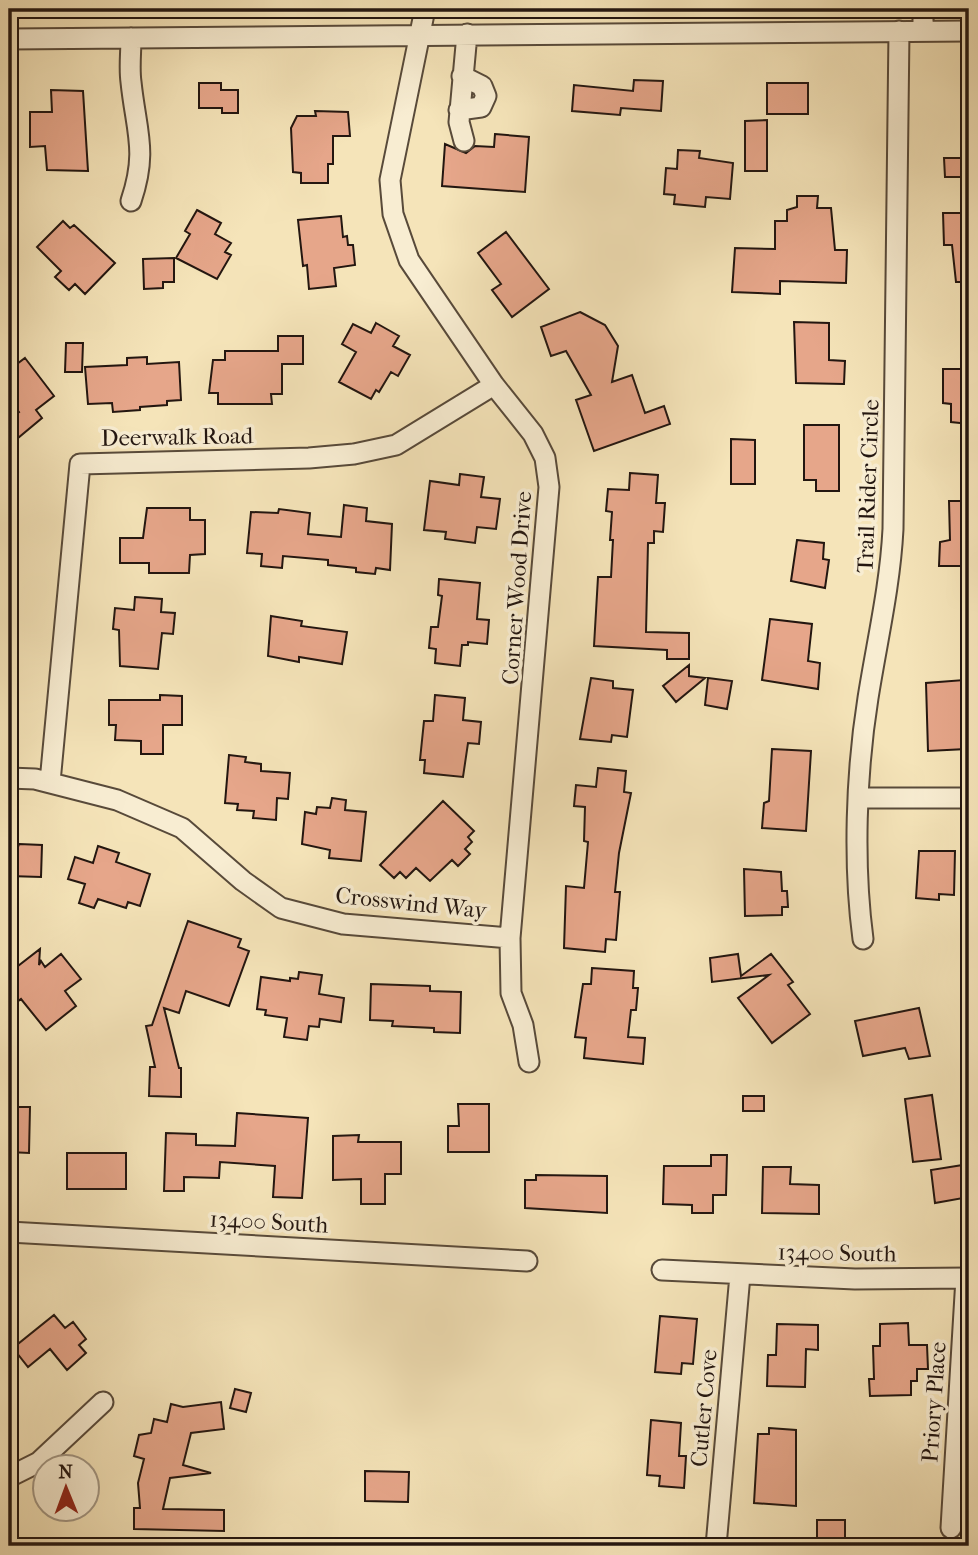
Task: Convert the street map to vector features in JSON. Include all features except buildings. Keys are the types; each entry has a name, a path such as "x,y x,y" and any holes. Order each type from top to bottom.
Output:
{"street":[{"name":"Corner Wood Drive","path":"425,9 390,180 393,214 409,260 494,385 533,434 545,458 550,487 510,938 510,993 523,1025 529,1062"},
{"path":"923,9 923,31"},
{"name":"Trail Rider Circle","path":"863,939 857,895 867,700 889,589 893,529 899,31"},
{"path":"9,39 969,31"},
{"path":"464,141 460,134 459,110 467,34"},
{"path":"131,38 131,80 140,139 141,171 131,201"},
{"name":"Deerwalk Road","path":"50,782 80,464 309,458 354,454 396,445 494,385"},
{"name":"Crosswind Way","path":"9,778 50,782 117,800 182,828 243,881 281,908 343,924 510,938"},
{"path":"860,798 969,798"},
{"name":"13400 South","path":"9,1231 527,1261"},
{"name":"13400 South","path":"662,1270 855,1279 968,1278"},
{"name":"Cutler Cove","path":"716,1546 740,1275"},
{"name":"Priory Place","path":"951,1528 968,1278"},
{"path":"9,1477 38,1462 103,1402"}]}
